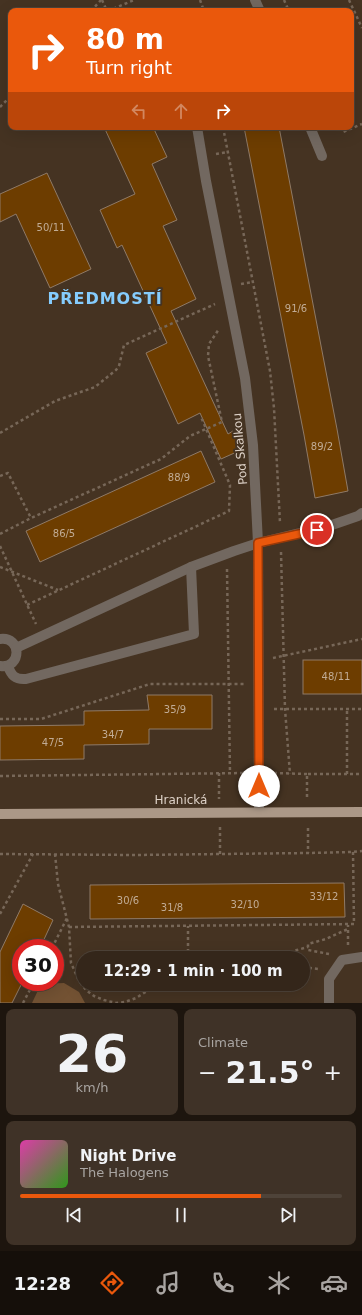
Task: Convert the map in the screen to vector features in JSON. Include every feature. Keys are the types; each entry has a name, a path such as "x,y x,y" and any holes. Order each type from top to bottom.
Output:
{"main road":[{"name":"Hranická","path":"0,814 362,812"}],"street":[{"name":"Pod Skalkou","path":"198,130 206,181 225,273 248,399 255,468 258,543 259,812"},
{"path":"311,130 322,156"},
{"path":"16,648 191,566 258,543 329,526 358,516 362,513"},
{"path":"0,639 12,642 16,648 16,659 4,666 13,676 21,680 194,634 191,566"},
{"path":"329,1003 329,979 342,960 362,957"}],"path":[{"path":"94,8 101,0"},
{"path":"124,0 126,4"},
{"path":"117,8 134,0"},
{"path":"354,11 362,28"},
{"path":"0,107 8,99"},
{"path":"212,155 228,152"},
{"path":"237,285 253,282"},
{"path":"0,433 55,401 96,387 119,366 124,345 218,303"},
{"path":"0,534 31,518 161,459 190,436 222,422 208,356 209,344 222,325"},
{"path":"27,605 229,511 230,485 200,417"},
{"path":"0,476 8,473 31,518"},
{"path":"0,546 42,636"},
{"path":"227,553 230,773"},
{"path":"0,568 58,590"},
{"path":"259,662 362,639"},
{"path":"0,720 41,719 150,684 259,684"},
{"path":"259,709 362,709"},
{"path":"347,709 347,774"},
{"path":"219,773 220,799"},
{"path":"0,776 219,773 307,774"},
{"path":"220,827 220,854"},
{"path":"0,854 220,854 353,852 362,850"},
{"path":"69,927 354,924 353,852"},
{"path":"0,914 33,854"},
{"path":"55,854 58,884 68,918 71,963 79,982 94,996 116,1003 125,1002 136,998 147,991"},
{"path":"57,939 68,918"},
{"path":"188,926 188,951"},
{"path":"295,951 308,947 308,944 326,939 348,930"},
{"path":"308,947 308,950 332,955"},
{"path":"310,967 323,970"},
{"path":"23,1003 29,991"}],"shaded area":[{"path":"64,983 79,992 85,1003 32,1003 38,991 64,991"}],"building":[{"path":"105,130 154,130 167,157 152,164 177,220 163,226 196,299 171,311 228,434 233,431 241,450 221,459 200,413 178,424 146,353 167,343 122,245 117,248 100,210 135,194"},
{"path":"245,130 280,130 348,491 315,498"},
{"path":"47,173 91,269 50,288 16,214 0,222 0,194"},
{"path":"201,451 215,482 40,562 26,531"},
{"path":"303,660 362,660 362,694 303,694"},
{"path":"147,695 212,695 212,729 149,729 149,744 84,745 84,759 0,760 0,726 84,725 84,711 149,710"},
{"path":"344,883 345,917 90,919 90,885"},
{"path":"23,904 53,920 44,939 12,939 12,991 18,991 12,1003 0,1003 0,952"}],"district":[{"name":"PŘEDMOSTÍ","path":"105,298"}],"route":[{"path":"259,786 258,543 317,530"}]}
